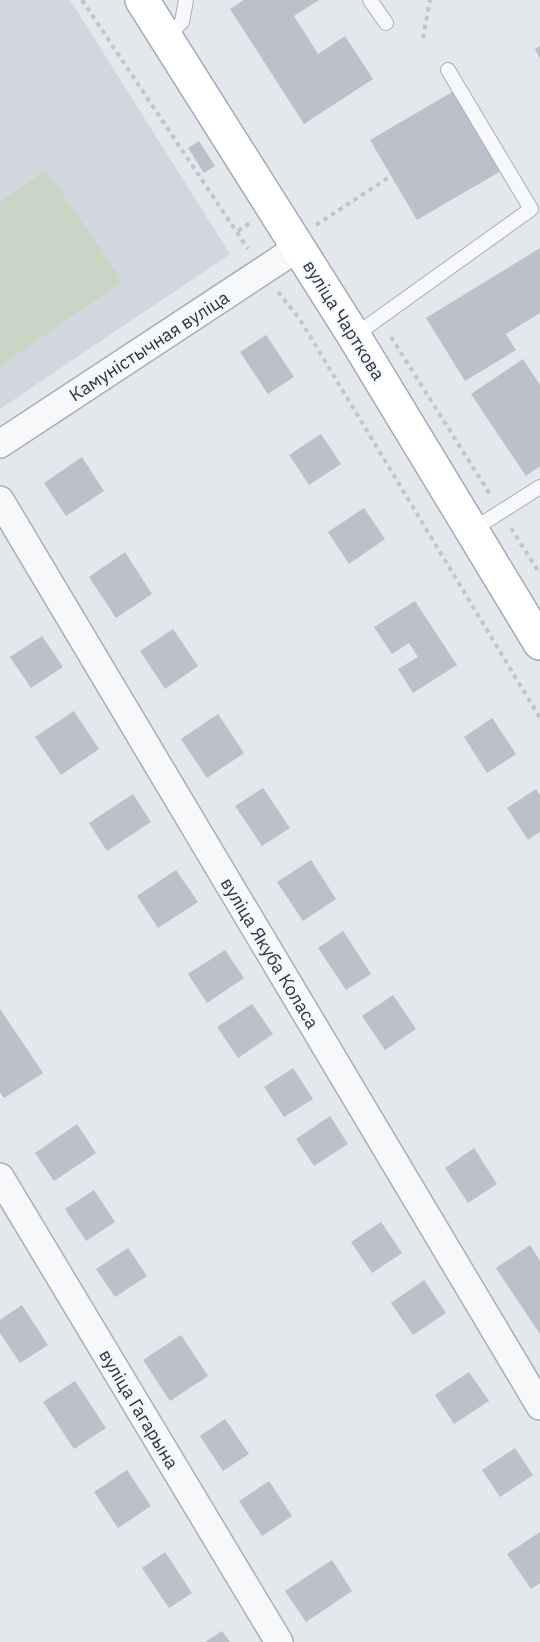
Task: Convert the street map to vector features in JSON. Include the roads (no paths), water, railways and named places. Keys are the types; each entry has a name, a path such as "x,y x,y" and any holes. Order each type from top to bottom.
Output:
{"main road":[{"name":"вуліца Чарткова","path":"142,0 306,237 354,336 540,643"}],"street":[{"name":"Камуністычная вуліца","path":"0,444 262,271 306,237"},
{"name":"вуліца Якуба Коласа","path":"0,500 540,1406"},
{"name":"вуліца Гагарына","path":"0,1177 279,1642"}],"lane":[{"path":"166,37 182,22 186,0"},
{"path":"370,0 386,23"},
{"path":"354,336 531,209 448,70"},
{"path":"471,530 540,487"}]}
